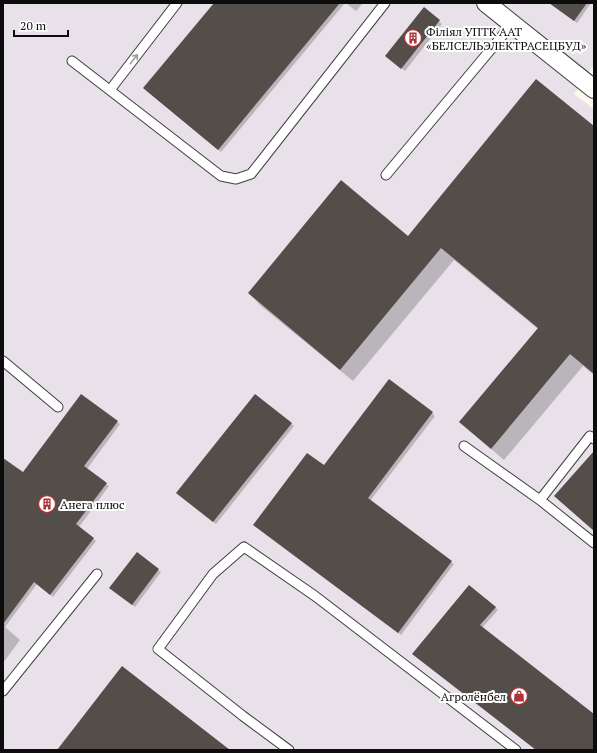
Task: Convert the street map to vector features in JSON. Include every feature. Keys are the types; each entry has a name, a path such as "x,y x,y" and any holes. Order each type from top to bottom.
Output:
{"street":[{"path":"486,3 594,89"}],"lane":[{"path":"110,90 177,3"},
{"path":"72,61 221,176 236,179 251,174 386,3"},
{"path":"386,175 512,24"},
{"path":"3,361 58,407"},
{"path":"540,500 590,436 594,438"},
{"path":"464,446 540,500 594,544"},
{"path":"289,750 158,649 213,574 244,547 316,596 516,750"},
{"path":"3,691 97,574"}],"shaded area":[{"path":"3,3 594,3 594,65 574,94 594,109 594,750 3,750"}],"building":[{"path":"214,3 340,3 218,150 143,88"},
{"path":"549,3 587,3 574,21"},
{"name":"Філіял УПТК ААТ «БЕЛСЕЛЬЭЛЕКТРАСЕЦБУД»","path":"424,7 440,20 401,69 385,56"},
{"path":"536,79 594,126 594,374 570,354 491,449 459,422 538,328 441,248 340,370 248,293 341,180 408,236"},
{"path":"389,379 433,412 368,498 452,561 398,633 253,525 307,453 324,465"},
{"name":"Анега плюс","path":"81,394 118,421 84,466 107,483 76,524 94,538 50,595 34,582 3,624 3,458 23,472"},
{"path":"255,394 292,423 213,522 176,493"},
{"path":"594,451 594,531 554,496"},
{"path":"137,552 159,569 132,605 109,588"},
{"name":"Агролёнбел","path":"469,585 496,607 480,625 594,714 594,750 536,750 412,654"},
{"path":"122,666 230,750 57,750"}],"place":[{"name":"Філіял УПТК ААТ «БЕЛСЕЛЬЭЛЕКТРАСЕЦБУД»","path":"413,38"},
{"name":"Анега плюс","path":"47,504"},
{"name":"Агролёнбел","path":"519,696"}]}
